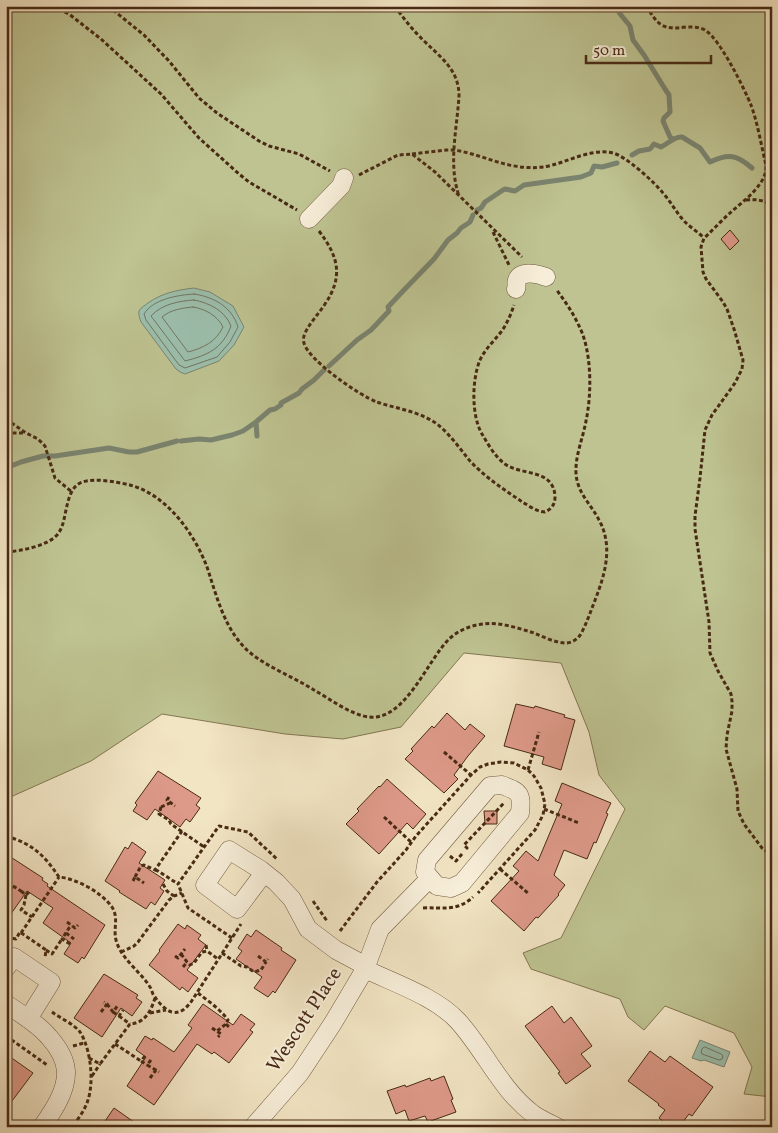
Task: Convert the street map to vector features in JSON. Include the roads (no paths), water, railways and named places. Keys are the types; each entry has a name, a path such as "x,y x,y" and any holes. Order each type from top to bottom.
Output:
{"street":[{"path":"309,219 341,186 344,178"},
{"path":"516,289 519,277 528,274 540,274 546,277"},
{"path":"502,785 516,790 521,799 520,813 462,883 451,888 437,886 430,878 425,872 427,860 490,786 502,785"},
{"path":"264,872 292,899 308,929 336,950 365,968 430,999 444,1008 458,1021 522,1105 535,1115 557,1127"},
{"name":"Wescott Place","path":"253,1127 300,1073 333,1024 365,968 380,929 430,878"},
{"path":"6,968 14,957 51,982 28,1019"},
{"path":"6,1004 49,1036 61,1053 66,1071 63,1090 42,1127"}],"water":[{"path":"194,288 210,292 233,306 244,327 234,345 219,361 185,374 176,369 141,322 139,312 142,307 164,294"},
{"path":"700,1040 730,1052 724,1067 692,1058"}],"waterway":[{"path":"615,6 630,26 633,40 669,95 670,112 663,121 670,137 673,139"},
{"path":"632,155 639,151 650,149 654,144 661,147 674,139 682,137 700,148 710,162 722,157 733,157 742,160 752,168"},
{"path":"477,210 485,202 505,189 515,191 524,185 581,177 591,173 594,166 602,167 617,163"},
{"path":"329,366 357,340 371,330 389,311 388,307 434,259 448,240 470,222 473,215"},
{"path":"181,441 211,440 243,431 270,410 275,409 281,403 299,393 324,370"},
{"path":"256,422 257,436"},
{"path":"6,468 43,456 109,448 137,452 177,441"}]}
